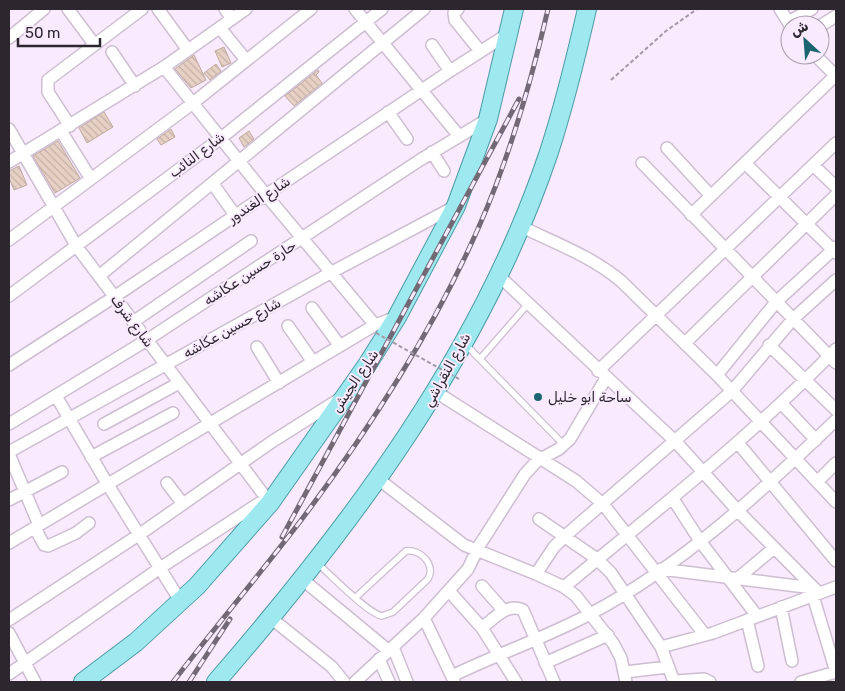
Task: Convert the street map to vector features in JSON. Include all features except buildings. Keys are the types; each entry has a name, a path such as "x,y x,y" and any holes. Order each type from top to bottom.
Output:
{"main road":[{"name":"شارع الجيش","path":"83,682 136,642 181,602 269,500 348,393 397,317 456,206 488,119 514,9"},
{"name":"شارع النقراشي","path":"216,682 271,618 315,562 377,478 436,392 498,275 520,226 549,152 587,9"}],"street":[{"path":"9,38 44,9"},
{"path":"68,9 94,44"},
{"path":"91,179 48,92 48,80 142,9"},
{"path":"158,9 188,50"},
{"path":"224,9 232,19"},
{"path":"9,162 135,86 246,9"},
{"path":"9,240 193,103 311,9"},
{"path":"355,9 458,136"},
{"name":"شارع النائب","path":"9,296 77,247 220,138 382,9"},
{"path":"99,276 424,9"},
{"path":"458,9 454,13 455,20 480,51"},
{"path":"220,28 246,60"},
{"name":"شارع الغندور","path":"9,364 114,297 388,112 508,34"},
{"path":"432,45 450,71"},
{"path":"112,52 135,86"},
{"path":"691,215 836,76 825,65"},
{"path":"164,67 266,195 332,272 376,329"},
{"path":"388,112 407,139"},
{"name":"حارة حسين عكاشه","path":"9,424 147,340 432,152 488,119"},
{"name":"شارع شرف","path":"9,129 77,247 269,500"},
{"path":"355,682 424,618 468,569 476,551 525,474 542,458 564,445 602,374 657,314 836,143"},
{"path":"667,148 711,196"},
{"path":"432,152 444,172"},
{"path":"564,587 705,473 834,356 776,302 642,163"},
{"path":"718,375 776,302 835,250 745,163"},
{"path":"813,165 836,187"},
{"path":"213,184 235,216"},
{"path":"686,343 836,195"},
{"name":"شارع حسين عكاشه","path":"9,453 332,272 456,206"},
{"path":"520,226 605,267 657,314 718,375 836,502"},
{"path":"133,322 251,241"},
{"path":"498,275 676,442 815,592 833,653 836,672 828,682"},
{"path":"536,574 554,547 565,536 676,442 732,391 793,319 836,280"},
{"path":"312,308 340,346"},
{"path":"9,543 340,346 397,317"},
{"path":"288,326 313,362"},
{"path":"769,346 836,410"},
{"path":"257,347 279,383"},
{"path":"104,424 179,383"},
{"path":"436,392 542,458 576,481 603,504 659,570 705,635"},
{"path":"9,620 348,393"},
{"path":"56,396 91,457 181,602"},
{"path":"782,404 816,440"},
{"path":"91,457 173,413"},
{"path":"424,618 453,679 499,653 534,640 592,614 700,541 738,511 834,425"},
{"path":"738,443 836,561"},
{"path":"9,453 44,544 48,546 76,533 89,523"},
{"path":"817,482 836,463"},
{"path":"9,500 62,472"},
{"path":"377,478 444,532 476,551 536,574 564,587 576,596 608,635 621,658 625,677 668,667"},
{"path":"167,483 183,504"},
{"path":"673,499 700,541 732,579 752,618 758,666"},
{"path":"9,674 160,568 269,500"},
{"path":"539,519 597,560 626,592 661,647 671,676 676,681 704,678 710,682"},
{"path":"732,579 774,548"},
{"path":"659,570 815,592"},
{"path":"302,579 391,649 407,682"},
{"path":"482,586 504,611"},
{"path":"661,647 705,635 781,607 815,592 836,587"},
{"path":"449,591 482,628 516,682"},
{"path":"482,628 504,611 516,606 523,610 534,640 554,682"},
{"path":"781,607 792,661"},
{"path":"271,618 332,667 344,682"},
{"path":"9,633 35,682"},
{"path":"545,663 608,635"},
{"path":"379,659 388,682"},
{"path":"801,682 836,672"}],"lane":[{"path":"480,359 528,304"},
{"path":"463,342 564,445"},
{"path":"315,562 356,597 378,615 390,614 428,579 431,572 430,564 416,551 406,551 356,597"}],"path":[{"path":"611,80 666,31 697,9"},
{"path":"376,329 459,379"}],"railway":[{"path":"173,682 286,540 331,479 389,393 442,303 486,210 504,163 517,125 548,9"},
{"path":"282,537 519,99"},
{"path":"189,682 230,619"}],"place":[{"name":"ساحة ابو خليل","path":"538,397"}]}
